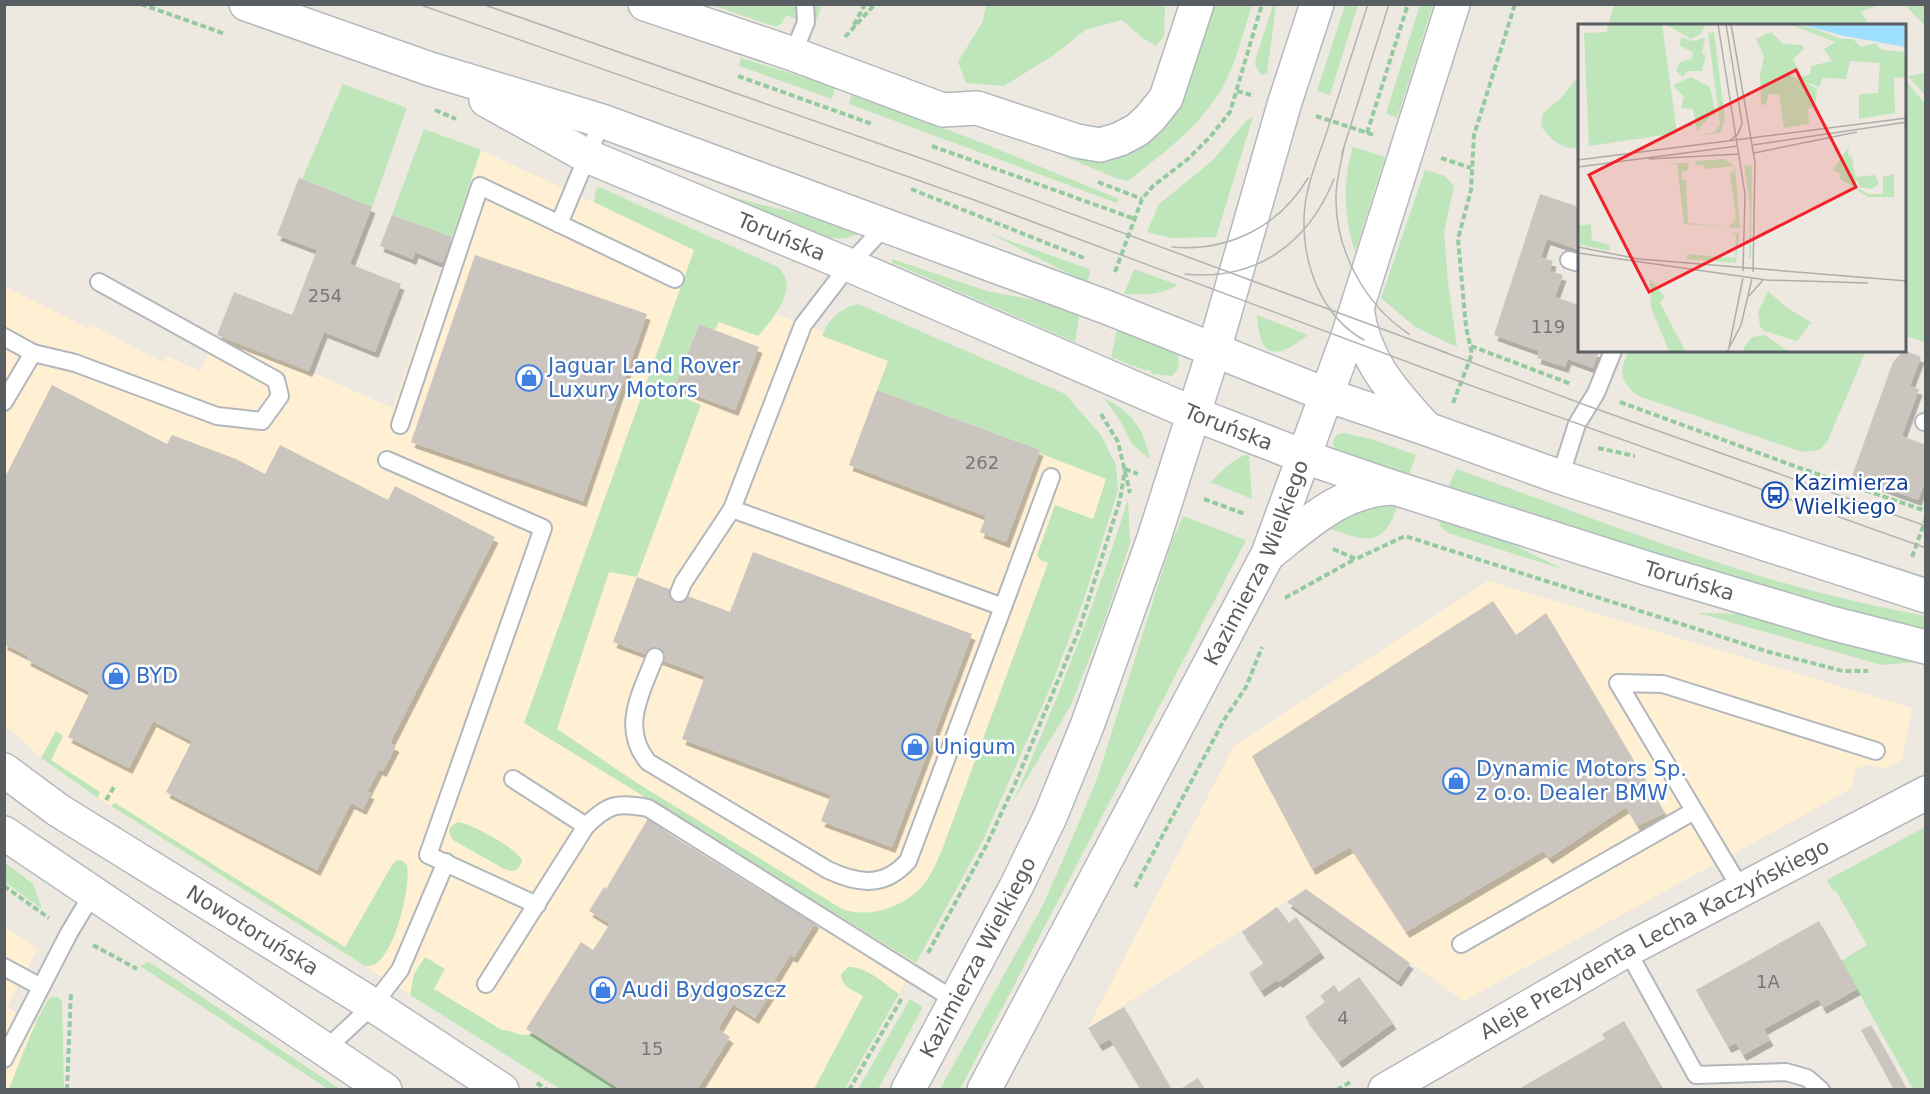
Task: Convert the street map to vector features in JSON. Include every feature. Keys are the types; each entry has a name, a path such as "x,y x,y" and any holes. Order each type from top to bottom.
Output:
{"street":[{"name":"Toruńska","path":"246,4 430,69 602,121 1106,307 1327,395 1560,477 1926,596"},
{"path":"645,4 793,54 943,110 977,108 1077,141 1100,145 1120,139 1137,130 1166,98 1197,4"},
{"name":"Kazimierza Wielkiego","path":"908,1089 1040,837 1088,726 1157,527 1214,350 1284,105 1317,4"},
{"name":"Kazimierza Wielkiego","path":"984,1089 1268,554 1357,308 1454,4"},
{"name":"Toruńska","path":"430,69 587,156 849,265 1192,413 1305,457 1395,488 1732,594 1831,623 1926,647"},
{"path":"1357,308 1361,331 1376,368 1393,393 1427,429"},
{"path":"1268,554 1341,501 1360,492 1379,488 1395,488"},
{"name":"Nowotoruńska","path":"4,770 58,810 373,1005 502,1089"},
{"name":"Aleje Prezydenta Lecha Kaczyńskiego","path":"1385,1089 1627,950 1926,793"},
{"path":"4,833 385,1089"}],"lane":[{"path":"793,54 806,22 806,4"},
{"path":"559,224 602,121"},
{"path":"400,425 480,186 675,279"},
{"path":"679,593 683,583 732,509 803,325 849,265 885,225"},
{"path":"4,337 33,353 75,363 217,416 262,421 280,396 276,380 99,282"},
{"path":"1560,477 1577,424 1596,393 1613,352"},
{"path":"4,402 33,353"},
{"path":"387,460 543,528 428,855 537,905"},
{"path":"655,657 633,719 634,738 638,750 648,762 828,870 857,881 887,879 899,872 908,861 1051,477"},
{"path":"732,509 1003,607"},
{"path":"1741,889 1618,683 1663,684 1876,751"},
{"path":"513,779 586,826"},
{"path":"486,984 586,826 602,810 626,803 648,808 956,1001"},
{"path":"1461,944 1694,811"},
{"path":"326,1049 373,1005 400,970 446,862"},
{"path":"4,1059 69,933 93,893"},
{"path":"1627,950 1692,1082 1786,1072 1807,1078 1821,1089"},
{"path":"4,967 41,987"}],"path":[{"path":"849,32 865,4"},
{"path":"1118,263 1142,199 1153,186 1188,159 1230,112 1262,4"},
{"path":"1367,133 1408,4"},
{"path":"1458,390 1472,354 1466,327 1458,239 1471,190 1474,135 1515,4"},
{"path":"738,76 881,128"},
{"path":"1322,118 1358,130"},
{"path":"925,143 1135,219"},
{"path":"1432,154 1471,168"},
{"path":"911,189 1094,262"},
{"path":"1471,346 1797,467 1926,511"},
{"path":"849,1089 915,976 986,846 1015,784 1079,630 1120,500 1125,469 1118,442 1106,421 1095,408"},
{"path":"1197,496 1250,516"},
{"path":"1237,615 1285,598 1356,559 1406,536 1769,652 1843,671 1877,672"},
{"path":"1323,545 1356,559"},
{"path":"4,886 69,933 143,972"},
{"path":"61,949 72,982 67,1089"}],"shaded area":[{"path":"481,150 759,280 775,298 778,315 1086,429 1115,475 907,958 916,963 845,1089 560,1089 98,798 41,758 5,725 4,286 90,329 92,325 164,363 167,356 200,371 217,335 309,371 393,408"},
{"path":"1488,581 1912,708 1902,760 1885,768 1866,765 1856,769 1851,789 1464,1001 1306,889 1088,1028 1234,746"},
{"path":"4,926 38,949 7,1007 43,1029 44,1089 5,1089"}],"green space":[{"path":"820,4 821,8 814,26 786,15 782,23 776,27 712,5"},
{"path":"1614,4 1878,5 1861,12 1868,24 1608,24"},
{"path":"986,5 1165,5 1164,36 1156,46 1122,20 1085,30 1054,55 1004,86 966,83 958,62 983,21"},
{"path":"1208,5 1252,5 1227,79 1218,95 1196,123 1128,181 1118,179 968,116 1118,152"},
{"path":"1273,5 1276,5 1267,73 1261,75 1255,65 1256,58"},
{"path":"1345,5 1358,5 1330,95 1317,91"},
{"path":"1420,5 1433,5 1397,118 1386,113"},
{"path":"1905,5 1925,5 1925,26"},
{"path":"741,58 836,87 832,99 739,66"},
{"path":"1926,73 1925,95 1908,76"},
{"path":"1578,77 1578,148 1557,143 1541,126 1543,113 1560,99"},
{"path":"1906,80 1925,104 1925,342 1906,336"},
{"path":"343,84 407,108 372,207 302,179"},
{"path":"852,93 1119,199 1117,203 849,104"},
{"path":"1253,117 1216,237 1171,238 1147,232 1159,204 1212,161 1246,121"},
{"path":"424,129 481,150 452,237 392,215"},
{"path":"1353,147 1385,157 1355,252 1348,226 1346,200 1347,173"},
{"path":"654,168 732,196 834,223 858,232 858,234 840,238 818,234"},
{"path":"1425,170 1445,176 1454,186 1444,232 1457,347 1415,327 1381,298"},
{"path":"599,187 778,267 785,276 787,287 778,310 758,336 719,322 715,330 699,324 673,393 701,405 637,577 609,572 557,729 637,783 842,909 864,913 897,905 916,892 929,876 942,850 1048,563 1040,560 1037,555 1055,505 1093,519 1106,479 1039,453 1040,450 877,390 888,361 822,336 828,324 841,311 858,304 1065,394 1101,435 1116,465 1118,490 1083,602 1051,686 984,838 916,963 524,723 694,250 594,202 596,189"},
{"path":"991,234 1089,269 1087,283"},
{"path":"892,259 987,291 1080,311 1075,342 892,263"},
{"path":"1134,269 1178,285 1152,294 1124,294"},
{"path":"1257,315 1308,335 1287,349 1278,352 1271,351 1262,341"},
{"path":"1118,323 1177,351 1179,364 1172,376 1152,374 1150,370 1144,370 1111,357"},
{"path":"1629,352 1866,352 1827,442 1820,450 1802,452 1638,396 1624,381 1623,365"},
{"path":"1104,398 1122,409 1135,422 1144,439 1150,459 1132,444 1119,419"},
{"path":"1344,433 1371,439 1416,455 1408,477 1337,451 1334,439 1337,435"},
{"path":"1244,455 1249,455 1252,499 1210,482 1231,463"},
{"path":"1456,469 1730,567 1828,595 1925,616 1925,631 1775,594 1447,490"},
{"path":"1128,499 1130,544 1105,619 1071,705 1014,800 1075,651"},
{"path":"1384,504 1397,506 1392,520 1378,536 1360,538 1325,527 1357,510"},
{"path":"1183,516 1246,540 960,1089 940,1089 1043,905 1075,832 1098,776 1170,547"},
{"path":"1438,518 1469,523 1565,570 1448,533 1441,527"},
{"path":"1698,613 1753,614 1925,658 1925,664 1915,662 1882,665"},
{"path":"56,731 63,736 51,760 100,792 98,798 41,758"},
{"path":"115,803 345,947 392,865 397,860 403,861 407,865 407,887 401,916 391,944 378,962 365,966 111,806"},
{"path":"458,822 483,832 511,849 522,860 518,869 511,871 504,869 453,840 449,832 450,827"},
{"path":"1925,827 1925,1089 1913,1089 1841,961 1867,945 1836,891 1833,891 1827,880"},
{"path":"5,863 33,884 42,909 5,882"},
{"path":"425,957 445,969 434,989 502,1030 526,1035 535,1034 621,1089 560,1089 410,995 414,974"},
{"path":"148,962 340,1089 328,1089 140,966"},
{"path":"848,967 868,972 899,994 845,1089 814,1089 863,996 848,988 843,982 841,974"},
{"path":"51,997 58,997 62,1002 64,1089 9,1089 34,1027"},
{"path":"910,999 922,1007 921,1011 878,1089 858,1089"}],"building":[{"path":"299,178 372,207 350,264 401,284 375,352 324,332 309,371 217,335 234,292 292,315 317,250 277,235"},
{"path":"1540,194 1578,207 1578,250 1547,239 1541,257 1553,261 1550,271 1563,275 1555,297 1578,305 1578,352 1599,352 1593,368 1568,359 1565,367 1537,358 1539,351 1494,335"},
{"path":"392,215 452,237 442,263 415,252 413,259 380,246"},
{"name":"Jaguar Land Rover Luxury Motors","path":"475,255 647,314 583,501 411,442"},
{"path":"699,324 759,347 735,410 675,387"},
{"path":"1906,351 1921,357 1910,386 1919,389 1902,436 1926,445 1926,479 1918,500 1852,476 1893,362"},
{"path":"52,385 167,444 172,435 236,459 265,474 280,445 388,500 395,486 495,537 390,743 396,746 383,771 379,769 367,792 371,793 363,809 351,803 317,870 166,792 192,741 153,721 129,768 68,737 90,692 27,660 28,656 4,644 4,479"},
{"path":"877,390 1040,450 1006,542 980,532 986,516 849,465"},
{"path":"753,552 972,634 892,847 821,821 831,795 682,739 705,676 613,642 637,577 730,612"},
{"name":"Dynamic Motors Sp. z o.o. Dealer BMW","path":"1493,601 1516,635 1546,613 1665,813 1637,826 1626,807 1549,858 1543,851 1406,932 1350,847 1312,869 1252,756"},
{"path":"649,817 665,827 663,830 816,922 794,957 790,955 774,981 778,982 755,1018 733,1004 718,1029 730,1037 697,1090 621,1090 526,1029 581,942 593,950 610,924 589,911 604,887 606,889"},
{"path":"1306,889 1410,963 1398,981 1287,902"},
{"path":"1277,907 1289,923 1296,917 1321,952 1279,982 1277,980 1261,991 1249,973 1264,963 1242,932"},
{"path":"1819,921 1857,989 1823,1008 1818,999 1764,1029 1770,1040 1743,1055 1736,1043 1728,1047 1696,990"},
{"path":"1359,977 1393,1023 1339,1062 1305,1017 1325,1002 1320,996 1334,985 1339,992"},
{"path":"1124,1007 1172,1090 1141,1090 1110,1039 1099,1045 1088,1028"},
{"path":"1624,1021 1661,1086 1655,1090 1517,1090 1605,1039 1602,1034"},
{"path":"1871,1025 1907,1090 1894,1090 1861,1030"},
{"path":"1198,1078 1205,1090 1179,1090"}],"tram line":[{"path":"418,4 977,201 1461,382 1926,548"},
{"path":"482,4 937,164 1447,353"},
{"path":"1364,340 1337,318 1326,304 1318,288 1307,254 1304,219 1306,197 1312,174 1368,4"},
{"path":"1342,153 1389,4"},
{"path":"1344,147 1336,197 1337,217 1347,256 1366,292 1393,322 1409,334"},
{"path":"1172,247 1213,245 1250,233 1267,223 1282,210 1308,178"},
{"path":"1185,274 1211,275 1235,271 1256,264 1276,253 1310,222 1334,179"},
{"path":"1441,351 1588,406 1926,526"}],"place":[{"name":"Jaguar Land Rover Luxury Motors","path":"529,378"},
{"name":"Kazimierza Wielkiego","path":"1775,495"},
{"name":"BYD","path":"116,676"},
{"name":"Unigum","path":"915,747"},
{"name":"Dynamic Motors Sp. z o.o. Dealer BMW","path":"1456,781"},
{"name":"Audi Bydgoszcz","path":"603,990"}]}
